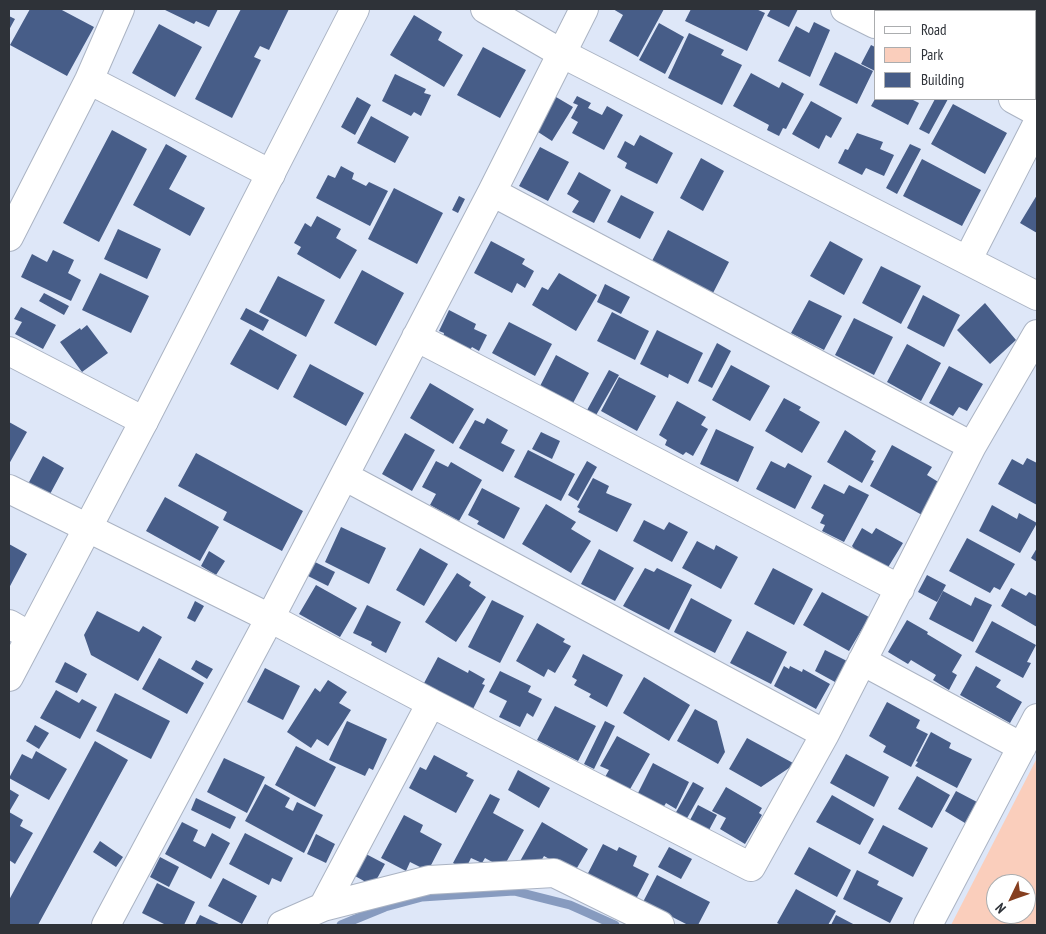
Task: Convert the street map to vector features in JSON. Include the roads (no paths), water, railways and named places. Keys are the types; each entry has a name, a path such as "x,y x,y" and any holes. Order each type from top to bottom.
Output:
{"street":[{"path":"9,237 89,80 120,9"},
{"path":"9,677 20,630 87,528 144,421 355,9"},
{"path":"485,9 561,53 968,259 1037,296"},
{"path":"106,925 270,618 492,192 584,9"},
{"path":"846,9 874,23"},
{"path":"89,80 271,174"},
{"path":"1015,100 1037,112"},
{"path":"968,259 1037,124"},
{"path":"492,192 972,446"},
{"path":"9,489 270,618 430,703 751,867 825,734 972,446 1037,334"},
{"path":"416,337 900,589"},
{"path":"9,351 144,421"},
{"path":"344,476 825,734"},
{"path":"862,662 1022,747"},
{"path":"323,908 430,703"},
{"path":"928,925 1037,718"},
{"path":"282,925 323,908 429,880 554,873 660,925"}],"waterway":[{"path":"341,925 385,907 422,897 514,891 570,905 615,925"}]}
